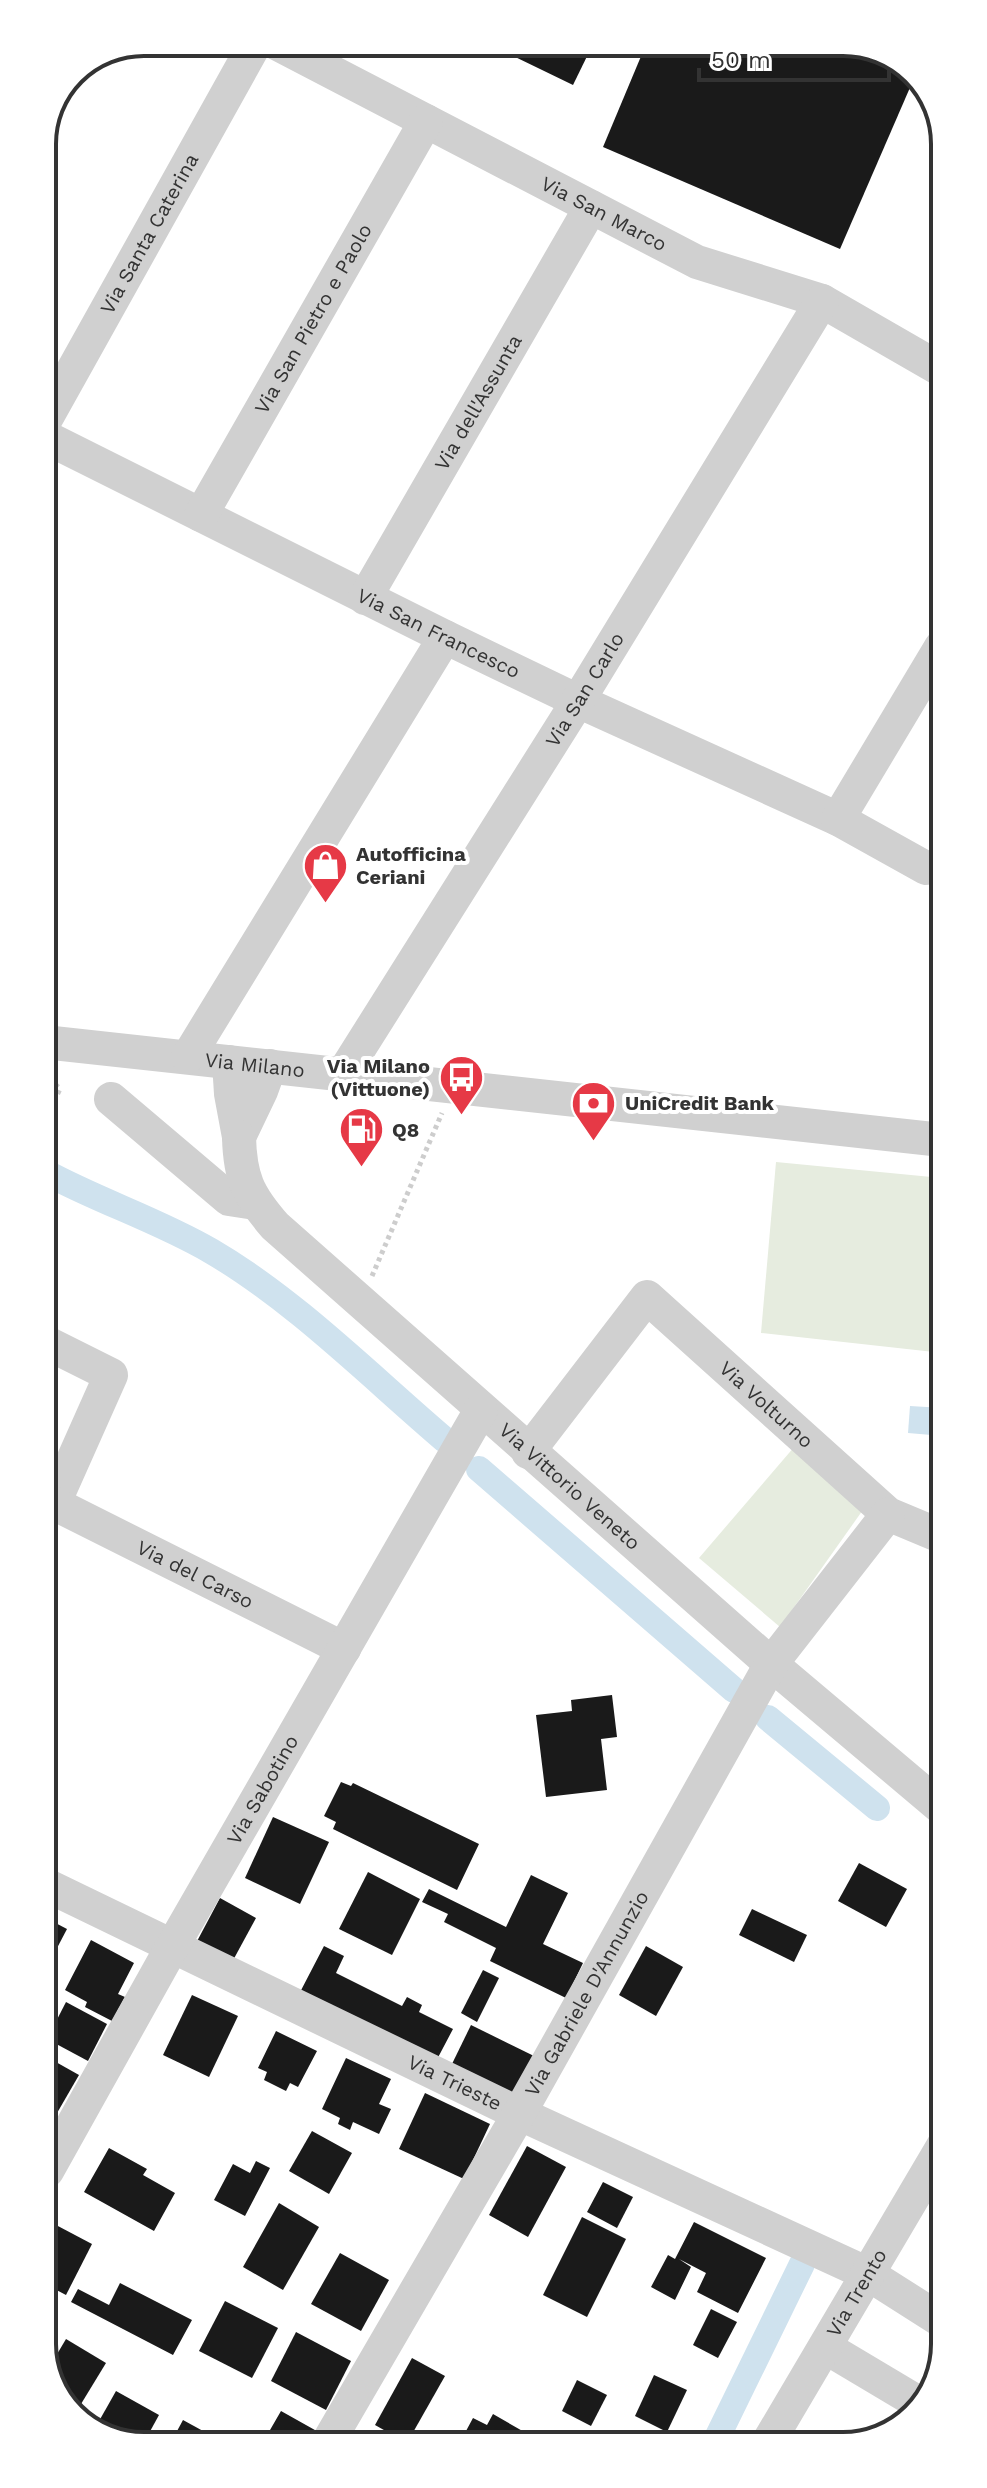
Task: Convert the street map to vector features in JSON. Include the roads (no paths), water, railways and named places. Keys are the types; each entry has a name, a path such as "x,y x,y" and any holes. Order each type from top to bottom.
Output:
{"street":[{"name":"Via Santa Caterina","path":"56,401 248,56"},
{"name":"Via San Marco","path":"301,56 697,262 822,301 931,364"},
{"name":"Via San Pietro e Paolo","path":"201,515 426,121"},
{"name":"Via dell'Assunta","path":"365,598 591,207"},
{"name":"Via San Carlo","path":"343,1074 578,701 822,301"},
{"name":"Via San Francesco","path":"56,442 445,637 838,819 926,868"},
{"path":"188,1057 445,637"},
{"path":"838,819 931,664"},
{"name":"Via Milano","path":"56,1043 931,1139"},
{"name":"Via Vittorio Veneto","path":"229,1062 240,1165 246,1187 275,1226 528,1452 931,1799"},
{"path":"239,1137 270,1066"},
{"path":"111,1099 229,1199 255,1203"},
{"name":"Via Volturno","path":"528,1452 647,1297 888,1514"},
{"path":"56,1348 111,1375 56,1489"},
{"name":"Via Sabotino","path":"56,2155 481,1410"},
{"name":"Via del Carso","path":"56,1504 344,1649"},
{"path":"771,1664 888,1514 931,1532"},
{"name":"Via Gabriele D'Annunzio","path":"334,2432 519,2114 771,1664"},
{"name":"Via Trieste","path":"56,1890 519,2114 868,2274 931,2314"},
{"name":"Via Trento","path":"774,2432 931,2167"},
{"path":"825,2347 912,2399"}],"water":[{"path":"910,1406 931,1407 931,1435 908,1433"}],"waterway":[{"path":"56,1177 191,1240 242,1271 332,1340 445,1440"},
{"path":"479,1469 734,1690"},
{"path":"768,1718 877,1808"},
{"path":"720,2432 802,2264"}],"place":[{"name":"Autofficina Ceriani","path":"325,904"},
{"name":"Via Milano (Vittuone)","path":"461,1117"},
{"name":"UniCredit Bank","path":"594,1142"},
{"name":"Q8","path":"361,1169"}]}
